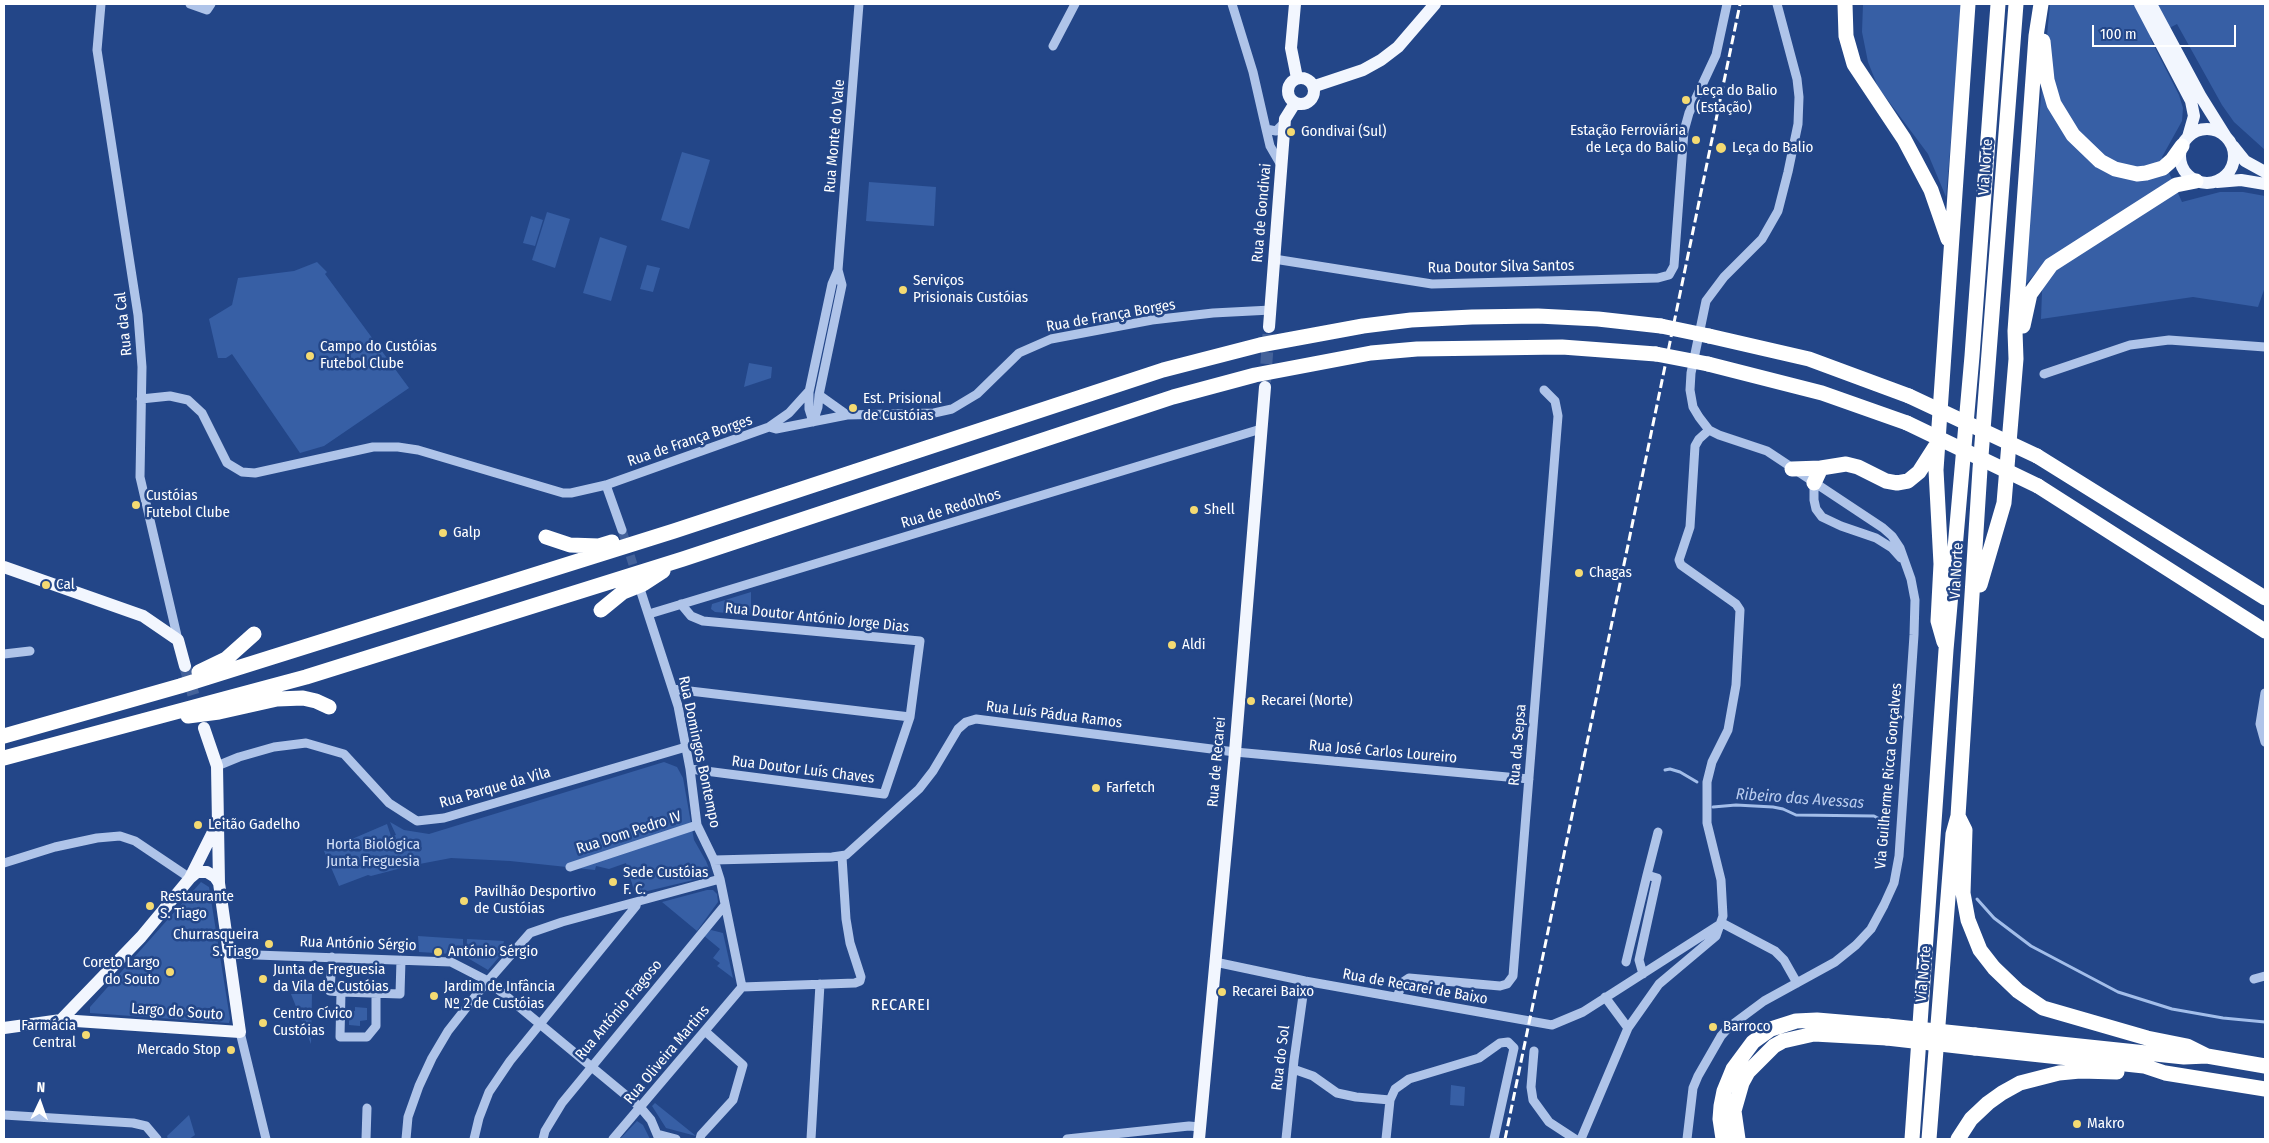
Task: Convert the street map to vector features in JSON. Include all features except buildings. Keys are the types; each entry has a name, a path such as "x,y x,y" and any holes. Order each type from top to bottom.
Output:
{"highway":[{"path":"1845,4 1846,36 1854,64 1904,139 1931,190 1950,247"},
{"path":"1946,650 1938,620 1941,564 1936,470 1968,4"},
{"name":"Via Norte","path":"1912,1139 1946,650 1971,365 1998,4"},
{"name":"Via Norte","path":"1929,1139 1953,834 1958,816 1980,469 2016,4"},
{"path":"1972,611 2004,503 2016,359 2015,332 2036,36 2042,4"},
{"path":"2042,4 2043,38 2050,92 2064,124 2088,152 2115,169 2137,174 2163,168 2172,160 2185,141"},
{"path":"2016,359 2030,294 2052,265 2176,185 2196,182"},
{"path":"4,736 180,686 674,531 1164,370 1260,345 1363,326 1411,320 1538,316 1598,319 1661,326 1809,360 1909,396 2036,456 2265,598"},
{"path":"4,758 306,676 683,559 1172,397 1255,375 1370,353 1417,349 1562,347 1656,354 1708,364 1822,392 1907,423 2038,486 2265,631"},
{"path":"1792,469 1821,468 1846,464 1858,467 1886,481 1897,483 1908,481 1919,472 1937,443"},
{"path":"1814,483 1821,468"},
{"path":"546,537 570,545 598,546 639,532 674,531"},
{"path":"601,610 623,592 643,584 683,559"},
{"path":"180,686 200,670 226,659 254,634"},
{"path":"129,724 219,712 277,699 303,698 329,707"},
{"path":"1958,816 1964,830 1962,893 1968,920 1980,950 1994,968 2018,991 2043,1008 2147,1038 2187,1046 2207,1056"},
{"path":"1723,1139 1720,1118 1721,1106 1724,1091 1733,1069 1754,1042 1771,1029 1796,1021 1817,1020 1888,1032 1975,1041 2184,1057 2207,1056 2265,1066"},
{"path":"1738,1139 1734,1112 1742,1084 1748,1072 1774,1046 1784,1041 1814,1034 1888,1032"},
{"path":"1975,1041 2144,1066 2165,1073 2265,1089"},
{"path":"1958,1139 1970,1119 1988,1103 2002,1093 2038,1077 2080,1071 2113,1071 2144,1075 2165,1073"},
{"path":"1902,1139 1915,1098"}],"main road":[{"path":"1295,4 1291,48 1297,78"},
{"path":"1314,86 1364,70 1381,60 1398,47 1435,4"},
{"path":"2140,4 2191,101 2194,116 2180,156 2182,167 2188,176 2196,182 2207,184 2241,180 2265,184"},
{"path":"2151,4 2201,97 2229,142 2244,161 2265,172"},
{"path":"1297,78 1308,79 1314,86 1313,98 1305,104 1295,103 1288,96 1287,90 1291,81 1297,78"},
{"name":"Rua de Gondivai","path":"1269,327 1285,119 1295,103"},
{"path":"2185,141 2197,131 2207,129 2218,131 2229,142 2234,156 2232,167 2227,175 2217,182"},
{"name":"Rua de Recarei","path":"1199,1133 1235,752 1264,387"},
{"path":"4,567 143,616 178,640 185,666"},
{"name":"Largo do Souto","path":"4,1028 60,1020 240,1032 218,884 217,766 204,728"},
{"path":"190,878 217,824"},
{"path":"60,1020 141,936 190,878 197,872 207,872 215,877 218,884"},
{"path":"74,1007 74,1013 82,1022"}],"street":[{"name":"Rua da Cal","path":"101,4 97,50 138,315 142,367 140,477 178,640"},
{"path":"190,4 208,10 212,4"},
{"name":"Rua Monte do Vale","path":"813,422 809,409 808,392 832,284 838,270 860,4"},
{"path":"1053,46 1075,4"},
{"path":"1232,4 1253,72 1270,146 1282,167"},
{"name":"Rua Doutor Silva Santos","path":"1274,259 1432,284 1658,278 1669,275 1674,266 1684,131 1689,113 1716,55 1727,4"},
{"path":"1581,1139 1628,1028 1659,984 1716,936 1722,923 1724,906 1721,880 1710,840 1706,811 1707,782 1712,762 1728,730 1736,685 1740,610 1736,604 1681,565 1679,560 1690,527 1695,446 1699,439 1709,430 1698,417 1693,407 1690,390 1691,373 1703,310 1712,292 1755,247 1775,218 1783,196 1798,124 1799,97 1797,79 1777,4"},
{"path":"1266,129 1279,130 1285,119"},
{"name":"Rua Monte do Vale","path":"813,422 818,407 842,285 838,270"},
{"name":"Rua de França Borges","path":"141,399 170,396 188,400 206,420 227,463 242,472 255,474 373,447 392,446 418,450 563,493 579,492 769,427 776,429 847,416 934,413 952,409 977,394 1019,353 1051,339 1152,320 1213,313 1271,310"},
{"path":"824,322 834,324"},
{"path":"2044,374 2130,346 2168,340 2265,347"},
{"name":"Rua da Sepsa","path":"1397,997 1403,982 1408,978 1500,986 1507,984 1513,976 1558,416 1554,401 1544,390"},
{"name":"Rua Monte do Vale","path":"769,427 789,413 808,392"},
{"path":"819,396 847,416"},
{"name":"Rua de Redolhos","path":"649,614 1261,430"},
{"name":"Via Guilherme Ricca Gonçalves","path":"1687,1139 1694,1088 1698,1076 1721,1036 1729,1027 1764,1001 1835,962 1856,945 1871,929 1894,883 1899,856 1914,635 1915,600 1900,548 1892,536 1823,487 1792,469 1767,451 1719,436 1709,430"},
{"name":"Via Guilherme Ricca Gonçalves","path":"1792,469 1805,483 1814,500 1816,509 1822,517 1830,522 1885,543 1899,555 1906,565"},
{"path":"1814,483 1814,500"},
{"path":"606,484 622,530"},
{"name":"Rua Domingos Bontempo","path":"642,592 674,689 690,769 697,825 714,860 720,879 742,987"},
{"name":"Rua Doutor António Jorge Dias","path":"681,604 691,616 703,621 920,641 910,717 884,794"},
{"path":"4,654 30,650"},
{"path":"674,689 910,717"},
{"path":"2265,693 2260,724 2265,742"},
{"name":"Rua Luís Pádua Ramos","path":"842,856 854,850 908,800 929,777 958,729 966,722 976,719 1235,752"},
{"name":"Rua Parque da Vila","path":"217,766 239,757 274,747 306,743 344,754 389,803 417,821 444,818 686,747"},
{"name":"Rua José Carlos Loureiro","path":"1235,752 1530,779"},
{"name":"Rua Doutor Luís Chaves","path":"690,769 884,794"},
{"name":"Rua Dom Pedro IV","path":"570,867 697,825"},
{"path":"1626,962 1658,832"},
{"path":"4,863 55,847 97,838 120,836 136,841 190,878"},
{"path":"714,860 842,856 848,932 861,977 858,983 742,987"},
{"path":"1643,974 1639,960 1657,878 1647,875"},
{"path":"406,1139 408,1118 419,1086 432,1058 448,1031 530,932 720,879"},
{"path":"474,1139 479,1118 489,1092 510,1061 636,906 637,902"},
{"name":"Rua António Fragoso","path":"543,1139 545,1131 562,1102 725,905"},
{"path":"1722,923 1750,936 1775,951 1784,960 1797,983"},
{"name":"Rua de Recarei de Baixo","path":"1215,962 1305,981 1544,1025 1560,1023 1606,997 1722,923"},
{"path":"1635,926 1646,929"},
{"name":"Rua António Sérgio","path":"228,954 451,962 488,981 640,1107 651,1120 658,1137"},
{"path":"332,957 330,991 376,994 400,994 401,960"},
{"path":"2254,979 2265,976"},
{"name":"Rua do Sol","path":"1286,1139 1305,981"},
{"path":"811,1139 820,984"},
{"name":"Rua Oliveira Martins","path":"613,1139 706,1032 742,987"},
{"path":"341,992 340,1037 367,1037 376,1026 376,994"},
{"path":"1606,997 1628,1028"},
{"path":"240,1032 266,1139"},
{"path":"700,1139 701,1135 733,1100 743,1065 706,1032"},
{"path":"1386,1139 1390,1100 1395,1089 1409,1079 1479,1058 1500,1043 1508,1042 1514,1048 1494,1139"},
{"path":"1534,1051 1530,1087 1533,1100 1549,1122 1575,1139"},
{"path":"1293,1069 1313,1076 1337,1093 1390,1100"},
{"path":"366,1139 367,1108"},
{"path":"4,1115 133,1123 146,1126 157,1139"},
{"path":"1067,1139 1189,1126 1199,1133"},
{"path":"658,1137 676,1139"}],"green space":[{"path":"1863,4 1963,4 1946,197 1928,154 1878,87 1868,62 1862,32"},
{"path":"2050,4 2265,4 2265,150 2234,122 2222,105 2177,24 2150,38 2179,95 2183,108 2182,121 2162,157 2182,202 2220,192 2243,192 2265,196 2265,287 2258,307 2193,297 2041,319 2043,265 2023,287"},
{"path":"682,152 710,160 689,229 661,220"},
{"path":"869,182 936,187 934,226 866,221"},
{"path":"547,212 570,219 555,268 532,260"},
{"path":"531,216 543,220 535,246 523,243"},
{"path":"600,237 627,246 611,301 583,293"},
{"name":"Campo do Custóias Futebol Clube","path":"317,262 327,272 325,274 409,388 324,446 300,453 232,354 226,358 218,358 209,319 232,305 238,278 294,271"},
{"path":"647,265 660,268 653,292 640,289"},
{"path":"749,363 772,367 771,378 744,387"},
{"path":"751,592 751,615 715,612 711,609 712,604"},
{"name":"Horta Biológica Junta Freguesia","path":"664,762 677,767 683,778 694,840 710,871 708,875 702,878 635,894 626,863 609,869 596,866 595,870 510,861 451,858 371,876 368,875 339,886 324,851 387,824 391,836 396,835 390,822 404,830 429,834"},
{"path":"201,882 209,887 230,1019 229,1023 90,1013 90,1007"},
{"path":"713,890 717,894 718,902 697,931 662,902"},
{"path":"711,930 723,933 733,978 717,966 720,963 713,958 720,949 703,935"},
{"path":"418,936 463,939 463,957 452,954 419,952"},
{"path":"467,939 504,941 500,956 488,970 466,957"},
{"path":"291,994 312,994 311,1044"},
{"path":"355,1007 367,1008 367,1020 360,1021 360,1026 349,1025 349,1011 355,1011"},
{"path":"1451,1085 1465,1087 1464,1106 1450,1105"},
{"path":"655,1103 696,1136 666,1128 652,1106"},
{"path":"189,1115 195,1135 189,1139 168,1139 167,1136"},
{"path":"637,1121 643,1125 650,1139 620,1139"}],"waterway":[{"name":"Ribeiro das Avessas","path":"1665,770 1670,769 1680,772 1697,782"},
{"name":"Ribeiro das Avessas","path":"1713,807 1736,805 1773,807 1796,815 1874,816 1885,822"},
{"name":"Ribeiro das Avessas","path":"1977,899 1994,918 2031,946 2118,992 2172,1009 2223,1018 2265,1022"}],"tunnel":[{"path":"1265,382 1269,327"},
{"path":"622,530 637,577"},
{"path":"185,666 199,714"}],"railway":[{"path":"1505,1139 1740,4"}],"place":[{"name":"Leça do Balio (Estação)","path":"1686,100"},
{"name":"Gondivai (Sul)","path":"1291,132"},
{"name":"Estação Ferroviária de Leça do Balio","path":"1696,140"},
{"name":"Leça do Balio","path":"1721,148"},
{"name":"Serviços Prisionais Custóias","path":"903,290"},
{"name":"Campo do Custóias Futebol Clube","path":"310,356"},
{"name":"Est. Prisional de Custóias","path":"853,408"},
{"name":"Custóias Futebol Clube","path":"136,505"},
{"name":"Shell","path":"1194,510"},
{"name":"Galp","path":"443,533"},
{"name":"Chagas","path":"1579,573"},
{"name":"Cal","path":"46,585"},
{"name":"Aldi","path":"1172,645"},
{"name":"Recarei (Norte)","path":"1251,701"},
{"name":"Farfetch","path":"1096,788"},
{"name":"Leitão Gadelho","path":"198,825"},
{"name":"Sede Custóias F. C.","path":"613,882"},
{"name":"Pavilhão Desportivo de Custóias","path":"464,901"},
{"name":"Restaurante S. Tiago","path":"150,906"},
{"name":"Churrasqueira S. Tiago","path":"269,944"},
{"name":"António Sérgio","path":"438,952"},
{"name":"Coreto Largo do Souto","path":"170,972"},
{"name":"Junta de Freguesia da Vila de Custóias","path":"263,979"},
{"name":"Recarei Baixo","path":"1222,992"},
{"name":"Jardim de Infância Nº 2 de Custóias","path":"434,996"},
{"name":"Centro Cívico Custóias","path":"263,1023"},
{"name":"Barroco","path":"1713,1027"},
{"name":"Farmácia Central","path":"86,1035"},
{"name":"Mercado Stop","path":"231,1050"},
{"name":"Makro","path":"2077,1124"}],"district":[{"name":"RECAREI","path":"901,1006"}]}
